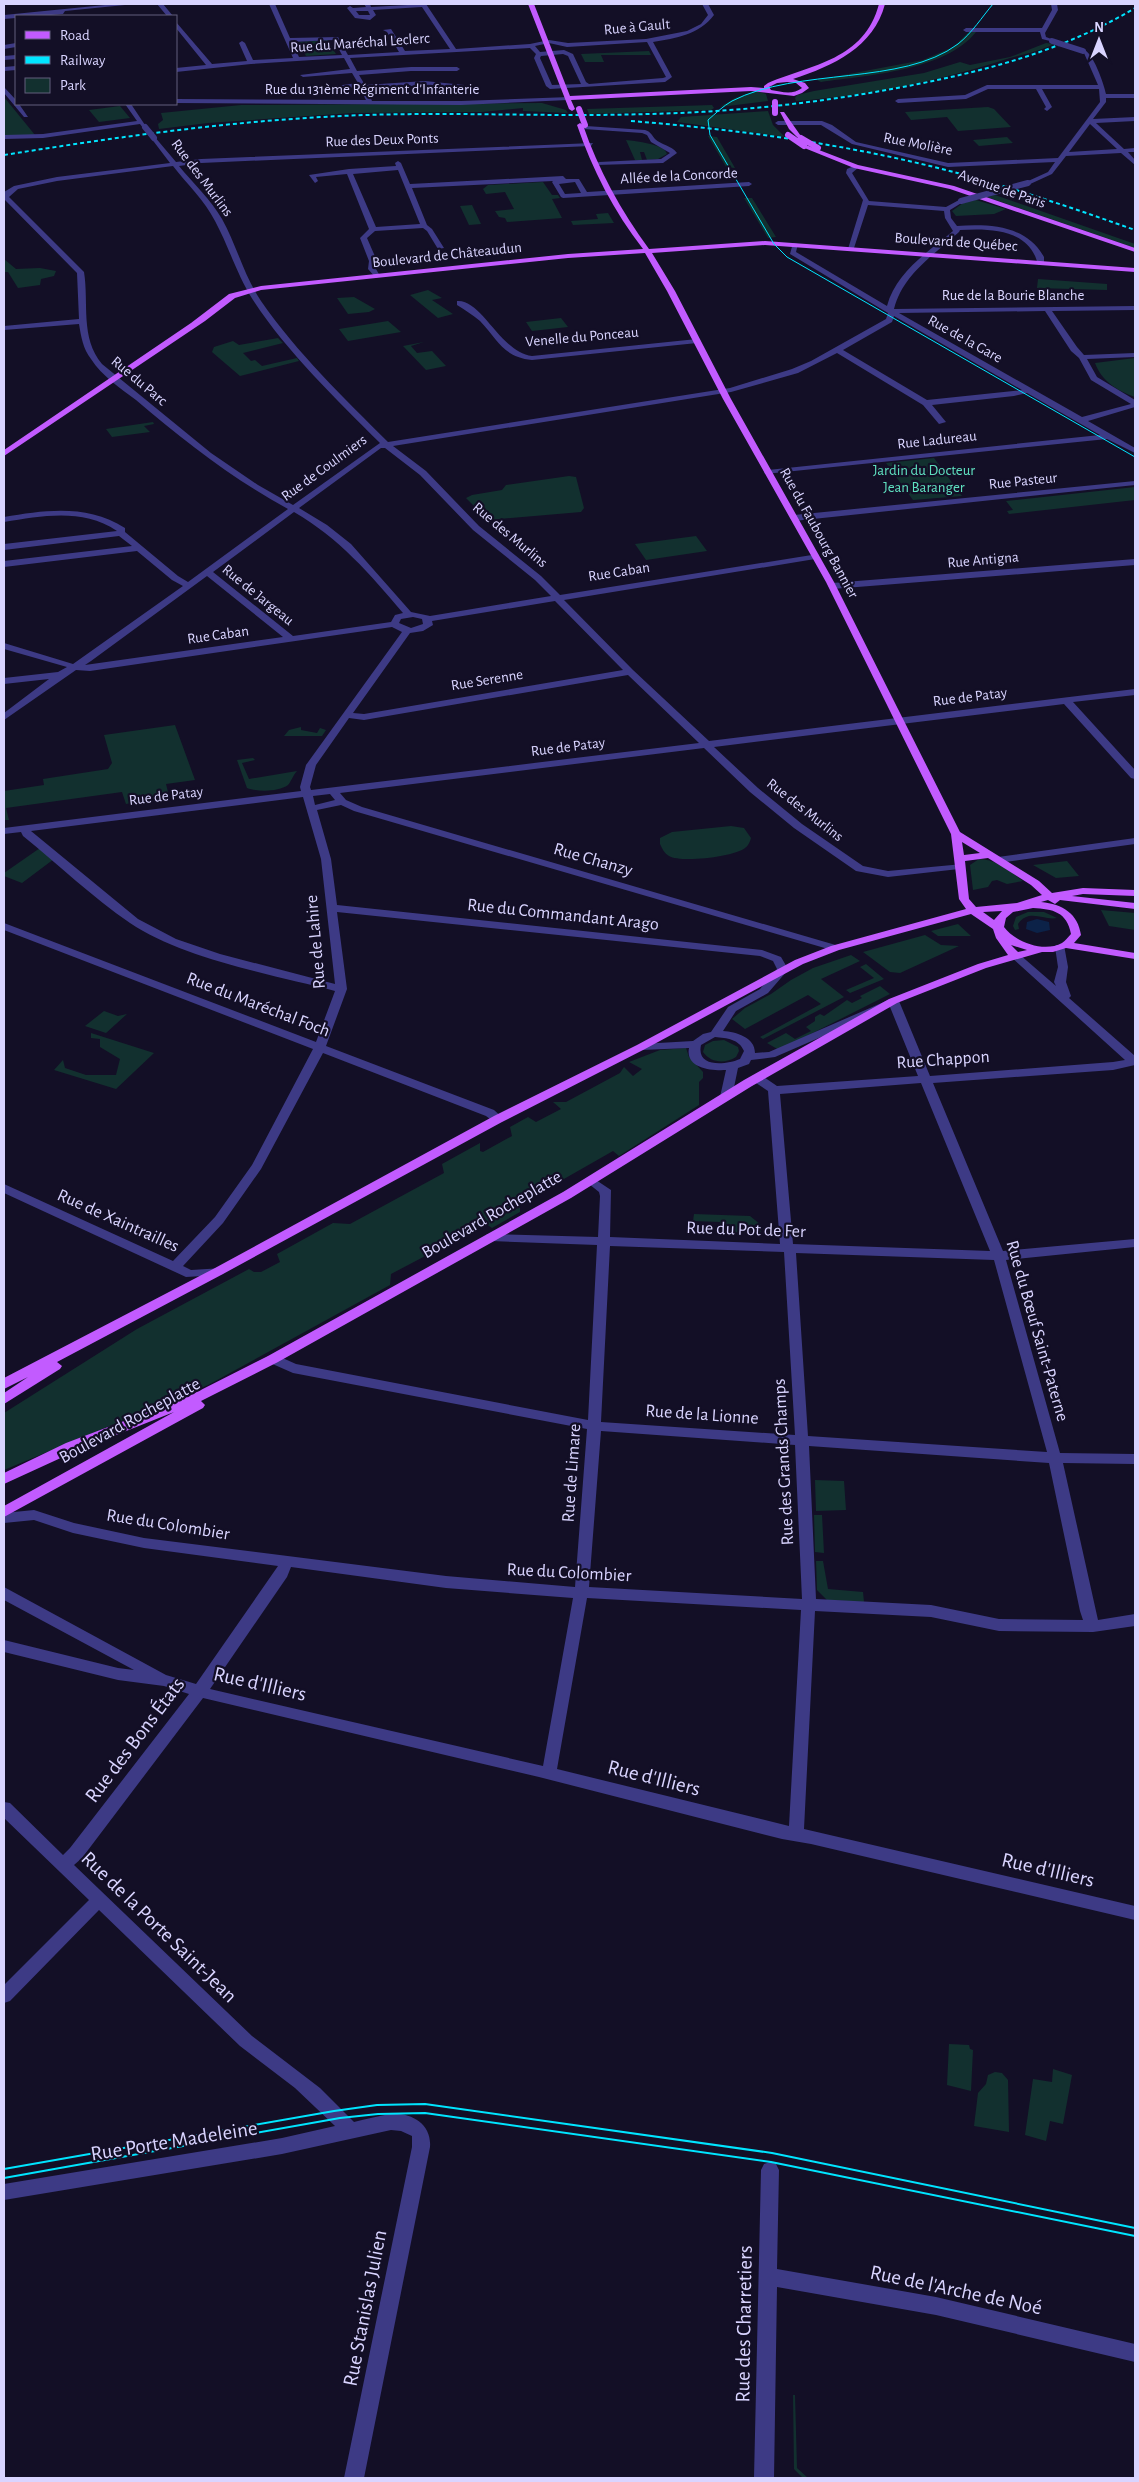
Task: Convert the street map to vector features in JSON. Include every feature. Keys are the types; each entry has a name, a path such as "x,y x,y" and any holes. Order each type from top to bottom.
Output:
{"main road":[{"name":"Rue du Faubourg Bannier","path":"531,4 584,126 590,154 612,192"},
{"path":"770,90 768,85 774,82 812,70 846,52 864,37 878,18 882,4"},
{"path":"802,84 850,54 868,39 883,19 885,4"},
{"path":"690,92 791,81 802,84 806,88 779,101"},
{"path":"571,98 770,90 797,93"},
{"name":"Avenue de Paris","path":"770,90 776,95 787,123 801,138 818,148 858,165 963,185 1135,242"},
{"name":"Avenue de Paris","path":"779,101 774,113 778,123 788,135 804,146 858,165 952,187 1135,250"},
{"name":"Rue du Faubourg Bannier","path":"589,144 628,225 647,250 832,586 956,834 964,898 973,910"},
{"name":"Boulevard de Québec","path":"647,250 795,244 1135,270"},
{"name":"Boulevard de Châteaudun","path":"4,454 195,323 209,318 248,290 647,250"},
{"path":"956,834 1035,883 1073,920 1077,928 1076,935 1063,946"},
{"path":"958,862 994,858"},
{"path":"1015,956 1001,940 999,928 1001,916 1010,909 1050,896 1083,891 1135,894"},
{"path":"1050,896 1135,906"},
{"path":"4,1384 219,1271 498,1119 641,1047 784,969 835,948 973,910 1018,906 1046,906 1064,913"},
{"path":"973,910 999,928 1012,942 1041,950"},
{"name":"Boulevard Rocheplatte","path":"4,1512 206,1400 273,1359 567,1195 757,1078 893,1001 998,960 1041,950 1063,946 1135,956"},
{"path":"4,1399 64,1361 219,1271"},
{"name":"Boulevard Rocheplatte","path":"4,1480 71,1447 192,1400 273,1359"}],"street":[{"path":"57,4 64,13"},
{"path":"34,15 132,4"},
{"path":"160,4 169,15"},
{"path":"272,4 297,60"},
{"path":"348,4 356,17 366,18 373,16 368,6"},
{"path":"322,88 425,83 460,88 451,50 423,4 368,6 352,10"},
{"name":"Rue à Gault","path":"547,40 567,45 649,40 684,34 705,25 710,15 705,4"},
{"path":"865,203 947,209 961,201 1047,176 1092,121 1103,102 1104,96 1102,86 1086,52 1044,38 1044,30 1055,10 1054,4"},
{"path":"178,26 210,66"},
{"path":"386,30 389,30 402,52"},
{"path":"966,30 1044,30"},
{"path":"289,40 333,37 347,56 369,98 369,102"},
{"name":"Rue du Maréchal Leclerc","path":"178,70 251,62 531,46 547,40"},
{"path":"539,54 537,58 549,86 568,87 586,84 668,79 669,77 649,40"},
{"path":"242,43 251,62"},
{"path":"564,52 567,45"},
{"path":"531,46 539,54 564,52 571,55 583,83 586,84"},
{"path":"303,75 411,69 457,69"},
{"path":"898,101 966,97 987,87 1102,86"},
{"path":"1038,88 1048,108"},
{"path":"4,90 15,103"},
{"path":"1104,96 1135,96"},
{"name":"Rue du 131ème Régiment d'Infanterie","path":"178,101 369,102 571,98"},
{"path":"17,105 26,116"},
{"name":"Rue des Murlins","path":"129,105 218,219 248,290 280,331 352,411 385,444 423,473 476,528 526,567 630,672 754,790 798,826 860,869 880,874 896,874 958,862"},
{"path":"1092,121 1135,119"},
{"path":"1092,121 1135,163"},
{"name":"Rue Molière","path":"778,123 815,122 830,126 840,136 854,143 948,164 1062,157 1135,150"},
{"path":"4,137 43,136 143,124"},
{"path":"584,126 643,131 649,134 653,142 668,147 674,153 663,161 600,164"},
{"path":"1080,134 1094,131 1104,133"},
{"name":"Rue des Deux Ponts","path":"173,163 589,144"},
{"name":"Rue du Parc","path":"173,163 57,179 16,187 7,191 6,197 80,272 84,335 91,354 98,365 198,447 253,485 324,527 356,552 408,614"},
{"path":"315,181 312,174 399,165 424,226 430,230 440,248"},
{"path":"850,248 865,203 865,198 848,173 858,165"},
{"path":"349,171 373,229"},
{"path":"407,186 560,178 576,180 585,194"},
{"name":"Allée de la Concorde","path":"564,180 555,182 563,196 750,184"},
{"path":"947,209 948,218 956,228"},
{"path":"376,276 372,269 373,261 363,238 373,229 424,226"},
{"path":"956,228 980,227 1019,233 1040,255 1041,263"},
{"path":"891,311 892,302 906,278 957,231 956,228"},
{"name":"Rue de la Gare","path":"795,244 792,252 794,255 1135,451"},
{"name":"Venelle du Ponceau","path":"460,304 478,315 499,340 514,354 521,357 532,358 697,342"},
{"name":"Rue de la Bourie Blanche","path":"891,311 1135,308"},
{"path":"1048,310 1074,349 1082,357 1094,378 1135,404"},
{"name":"Rue de Coulmiers","path":"4,717 207,572 373,449 385,444 724,391 795,371 838,350 889,320 891,311"},
{"path":"4,328 83,321"},
{"path":"838,350 926,402 942,422"},
{"path":"1082,357 1135,355"},
{"path":"926,402 1009,395 1029,390"},
{"path":"1081,420 1135,404"},
{"name":"Rue Ladureau","path":"768,472 1109,436"},
{"name":"Rue Pasteur","path":"794,518 1135,483"},
{"path":"4,519 72,511 113,523 122,530 121,533 139,548 181,582 188,584"},
{"path":"4,547 121,533"},
{"path":"4,564 139,548"},
{"name":"Rue Caban","path":"75,667 111,665 394,624 398,617 408,614 418,614 428,620 815,556"},
{"name":"Rue Antigna","path":"832,586 1135,562"},
{"name":"Rue de Jargeau","path":"207,572 291,639"},
{"name":"Rue Caban","path":"406,631 426,627 428,620"},
{"path":"306,794 305,784 311,765 406,631 394,624"},
{"path":"4,646 75,667"},
{"name":"Rue Serenne","path":"348,715 364,717 630,672"},
{"path":"4,682 62,674"},
{"name":"Rue de Patay","path":"4,830 1135,692"},
{"path":"1067,701 1135,776"},
{"name":"Rue Chanzy","path":"333,791 342,802 358,809 835,948"},
{"name":"Rue de Lahire","path":"176,1266 219,1220 241,1192 320,1047 341,990 326,859 313,808 306,794"},
{"path":"313,808 342,802"},
{"path":"26,828 26,834 134,921 172,941 216,956 341,990"},
{"path":"994,858 1135,841"},
{"name":"Rue du Commandant Arago","path":"332,908 762,953 777,959 784,969"},
{"name":"Rue du Maréchal Foch","path":"4,926 490,1113 498,1119"},
{"path":"1063,946 1063,967 1060,982 1066,998"},
{"path":"1015,956 1066,998 1135,1061"},
{"path":"715,1034 732,1008 764,991 784,969"},
{"name":"Boulevard Rocheplatte","path":"732,1067 745,1062 749,1057 771,1055 893,1001"},
{"name":"Rue du Bœuf Saint-Paterne","path":"893,1001 927,1078 999,1256 1055,1458 1087,1611 1093,1626"},
{"path":"641,1047 696,1044 707,1036 715,1034 730,1035 743,1040 748,1045 749,1057"},
{"path":"696,1044 694,1053 701,1062 716,1068 732,1067 726,1097"},
{"name":"Rue Chappon","path":"774,1090 1113,1066 1135,1061"},
{"path":"757,1078 774,1090"},
{"name":"Rue des Grands Champs","path":"774,1090 786,1240 789,1250 802,1442 809,1606 796,1834"},
{"name":"Rue de Limare","path":"549,1773 582,1592 594,1426 606,1242 606,1193 590,1180"},
{"name":"Rue de Xaintrailles","path":"4,1188 190,1274 219,1271"},
{"name":"Rue du Pot de Fer","path":"491,1237 789,1250 999,1256 1135,1242"},
{"name":"Rue de la Lionne","path":"273,1359 293,1368 594,1426 802,1442 1055,1458 1135,1459"},
{"name":"Rue du Colombier","path":"4,1518 34,1515 72,1528 144,1543 446,1582 809,1606 931,1611 999,1624 1093,1626 1135,1624"},
{"name":"Rue des Bons États","path":"62,1865 76,1853 199,1691 282,1574 287,1561"},
{"name":"Rue d'Illiers","path":"4,1593 96,1644 153,1672 164,1680"},
{"name":"Rue d'Illiers","path":"4,1646 118,1674 164,1680 199,1691 549,1773 796,1834 1135,1912"},
{"name":"Rue de la Porte Saint-Jean","path":"4,1808 98,1901 246,2041 289,2072 334,2110 350,2130"},
{"path":"4,1996 98,1901"},
{"name":"Rue Porte Madeleine","path":"4,2192 282,2146 391,2122 402,2123 418,2130 422,2137 421,2147"},
{"name":"Rue Stanislas Julien","path":"354,2478 421,2147"},
{"name":"Rue des Charretiers","path":"764,2478 770,2170"},
{"name":"Rue de l'Arche de Noé","path":"767,2276 936,2306 1135,2353"}],"green space":[{"path":"969,32 976,32 962,45 926,63 883,73 821,82 817,80 923,60 953,47"},
{"path":"328,40 336,54 306,56 299,42"},
{"path":"1046,43 1054,44 985,66 905,86 823,99 796,101 795,98 797,95 814,91 924,73 960,62 970,65 1010,57"},
{"path":"649,51 651,55 601,55 604,62 585,62 581,54"},
{"path":"756,91 766,94 768,101 720,107 735,98"},
{"path":"4,97 35,135 17,137 4,135"},
{"path":"542,103 566,110 568,113 523,111 523,108 482,112 353,113 208,123 159,129 158,124 163,120 161,113 241,105"},
{"path":"712,105 714,108 711,110 589,114 587,109"},
{"path":"120,106 130,118 99,122 89,110"},
{"path":"988,107 994,109 1011,127 958,131 947,117 911,120 905,112"},
{"path":"768,111 773,125 785,137 677,122 681,117"},
{"path":"708,136 717,137 735,168 726,167"},
{"path":"1007,137 1013,143 979,146 973,140"},
{"path":"626,140 656,145 667,154 658,159 647,160 644,152 640,152 642,160 635,160"},
{"path":"543,182 552,195 558,195 560,198 552,199 562,218 507,222 505,218 499,217 495,211 514,209 505,192 486,194 483,189 488,185"},
{"path":"995,195 1135,244 1135,248 987,197"},
{"path":"744,198 752,198 776,237 768,238"},
{"path":"976,200 1006,209 994,214 956,216 952,211 963,203"},
{"path":"472,205 481,224 469,225 460,206"},
{"path":"608,213 614,223 573,225 571,221 598,219 596,214"},
{"path":"4,259 16,269 40,268 56,271 54,276 41,279 40,285 18,288 8,272 4,272"},
{"path":"1038,279 1107,284 1107,290 1037,288"},
{"path":"428,290 442,298 432,300 453,314 438,318 410,295"},
{"path":"354,297 375,309 369,312 348,314 337,298"},
{"path":"561,318 568,327 532,331 526,322"},
{"path":"388,321 401,332 348,341 339,329"},
{"path":"278,338 283,343 243,353 251,361 255,360 262,366 297,358 299,361 240,376 212,352 214,347 233,341 239,345"},
{"path":"424,342 411,346 417,353 432,351 446,366 426,370 403,346"},
{"path":"1135,358 1135,397 1122,392 1110,384 1101,375 1095,363"},
{"path":"153,422 154,424 144,426 150,432 112,437 106,429"},
{"name":"Jardin du Docteur Jean Baranger","path":"934,458 962,496 913,500 886,463"},
{"path":"569,476 576,477 584,508 581,512 488,520 466,498 472,495 502,490 506,485"},
{"path":"1135,487 1135,500 1009,514 1007,511 1013,510 1006,501"},
{"path":"696,536 707,551 646,560 635,544"},
{"path":"175,725 195,780 166,784 169,796 126,804 122,792 6,808 9,820 4,820 4,791 44,785 43,779 108,769 112,763 104,735"},
{"path":"301,727 301,730 317,733 320,728 326,730 322,736 284,736 289,730"},
{"path":"253,758 255,760 242,763 249,779 297,771 288,785 279,789 262,791 247,788 237,760"},
{"path":"731,826 744,828 751,838 745,848 730,854 695,859 675,858 669,856 660,844 660,838 672,832"},
{"path":"40,848 54,859 22,883 4,876 4,873"},
{"path":"979,859 997,863 1023,881 1007,884 997,880 992,881 988,887 973,890 970,865"},
{"path":"1067,861 1079,876 1056,878 1033,865"},
{"path":"1101,910 1135,913 1135,930 1109,926"},
{"path":"1028,912 1044,912 1057,918 1027,917 1022,919 1018,924 1019,929 1015,930 1013,926 1016,917"},
{"path":"958,924 971,936 938,936 931,931"},
{"path":"925,935 941,945 959,946 900,973 890,972 863,952"},
{"path":"851,955 860,961 821,979 844,997 763,1039 760,1037 821,1004 808,995 745,1029 732,1019 745,1008 813,968"},
{"path":"866,964 884,979 850,993 846,990 874,978 860,967"},
{"path":"880,986 890,994 779,1050 767,1043 786,1033 795,1039 811,1031 806,1027 815,1021 815,1017 820,1014 824,1016 847,1000 852,1003 862,998 860,996"},
{"path":"104,1011 118,1016 127,1014 106,1033 85,1026"},
{"path":"91,1033 154,1053 116,1089 54,1070 63,1060 65,1068 86,1075 116,1075 120,1059 100,1047 100,1039 91,1038"},
{"path":"724,1040 738,1047 739,1051 736,1057 727,1061 718,1061 706,1056 703,1052 705,1045 713,1041"},
{"path":"686,1048 689,1057 703,1072 703,1078 699,1082 699,1105 619,1156 613,1151 520,1204 520,1212 492,1228 486,1224 391,1274 390,1285 208,1385 4,1470 4,1413 137,1329 249,1269 254,1272 261,1272 280,1262 277,1254 333,1223 350,1224 444,1173 442,1164 480,1143 480,1151 483,1152 512,1136 510,1127 528,1117 536,1122 561,1109 553,1102 566,1102 620,1073 624,1067 633,1076 642,1069 629,1062 660,1050"},
{"path":"694,1214 750,1216 761,1225 761,1233 720,1232 720,1222 693,1221"},
{"path":"815,1480 844,1481 846,1510 816,1511"},
{"path":"814,1515 822,1515 824,1553 815,1552"},
{"path":"816,1561 823,1561 828,1589 863,1592 864,1602 827,1600 817,1590"},
{"path":"949,2044 969,2045 970,2049 973,2050 971,2091 947,2085"},
{"path":"1053,2069 1072,2075 1063,2124 1050,2121 1046,2141 1025,2135 1033,2079 1052,2082"},
{"path":"995,2072 1002,2073 1008,2080 1009,2132 974,2126 978,2093 986,2084 988,2075"},
{"path":"793,2395 795,2395 797,2468 808,2478 803,2478 794,2469"}],"water":[{"path":"1037,919 1049,922 1050,930 1037,933 1026,929 1027,922"}],"tram line":[{"path":"993,4 963,40 935,57 908,66 879,72 818,79 758,91 732,101 708,120 710,135 774,244 787,257 1135,457"},
{"path":"4,2169 334,2111 377,2105 425,2104 772,2153 1135,2228"},
{"path":"4,2178 340,2118 378,2114 425,2113 771,2162 1135,2236"}],"railway":[{"path":"4,155 184,129 320,117 401,114 649,114 716,111 818,101 918,84 1002,64 1084,35 1135,8"},
{"path":"631,121 706,128 819,143 930,166 1007,187 1135,230"}]}
